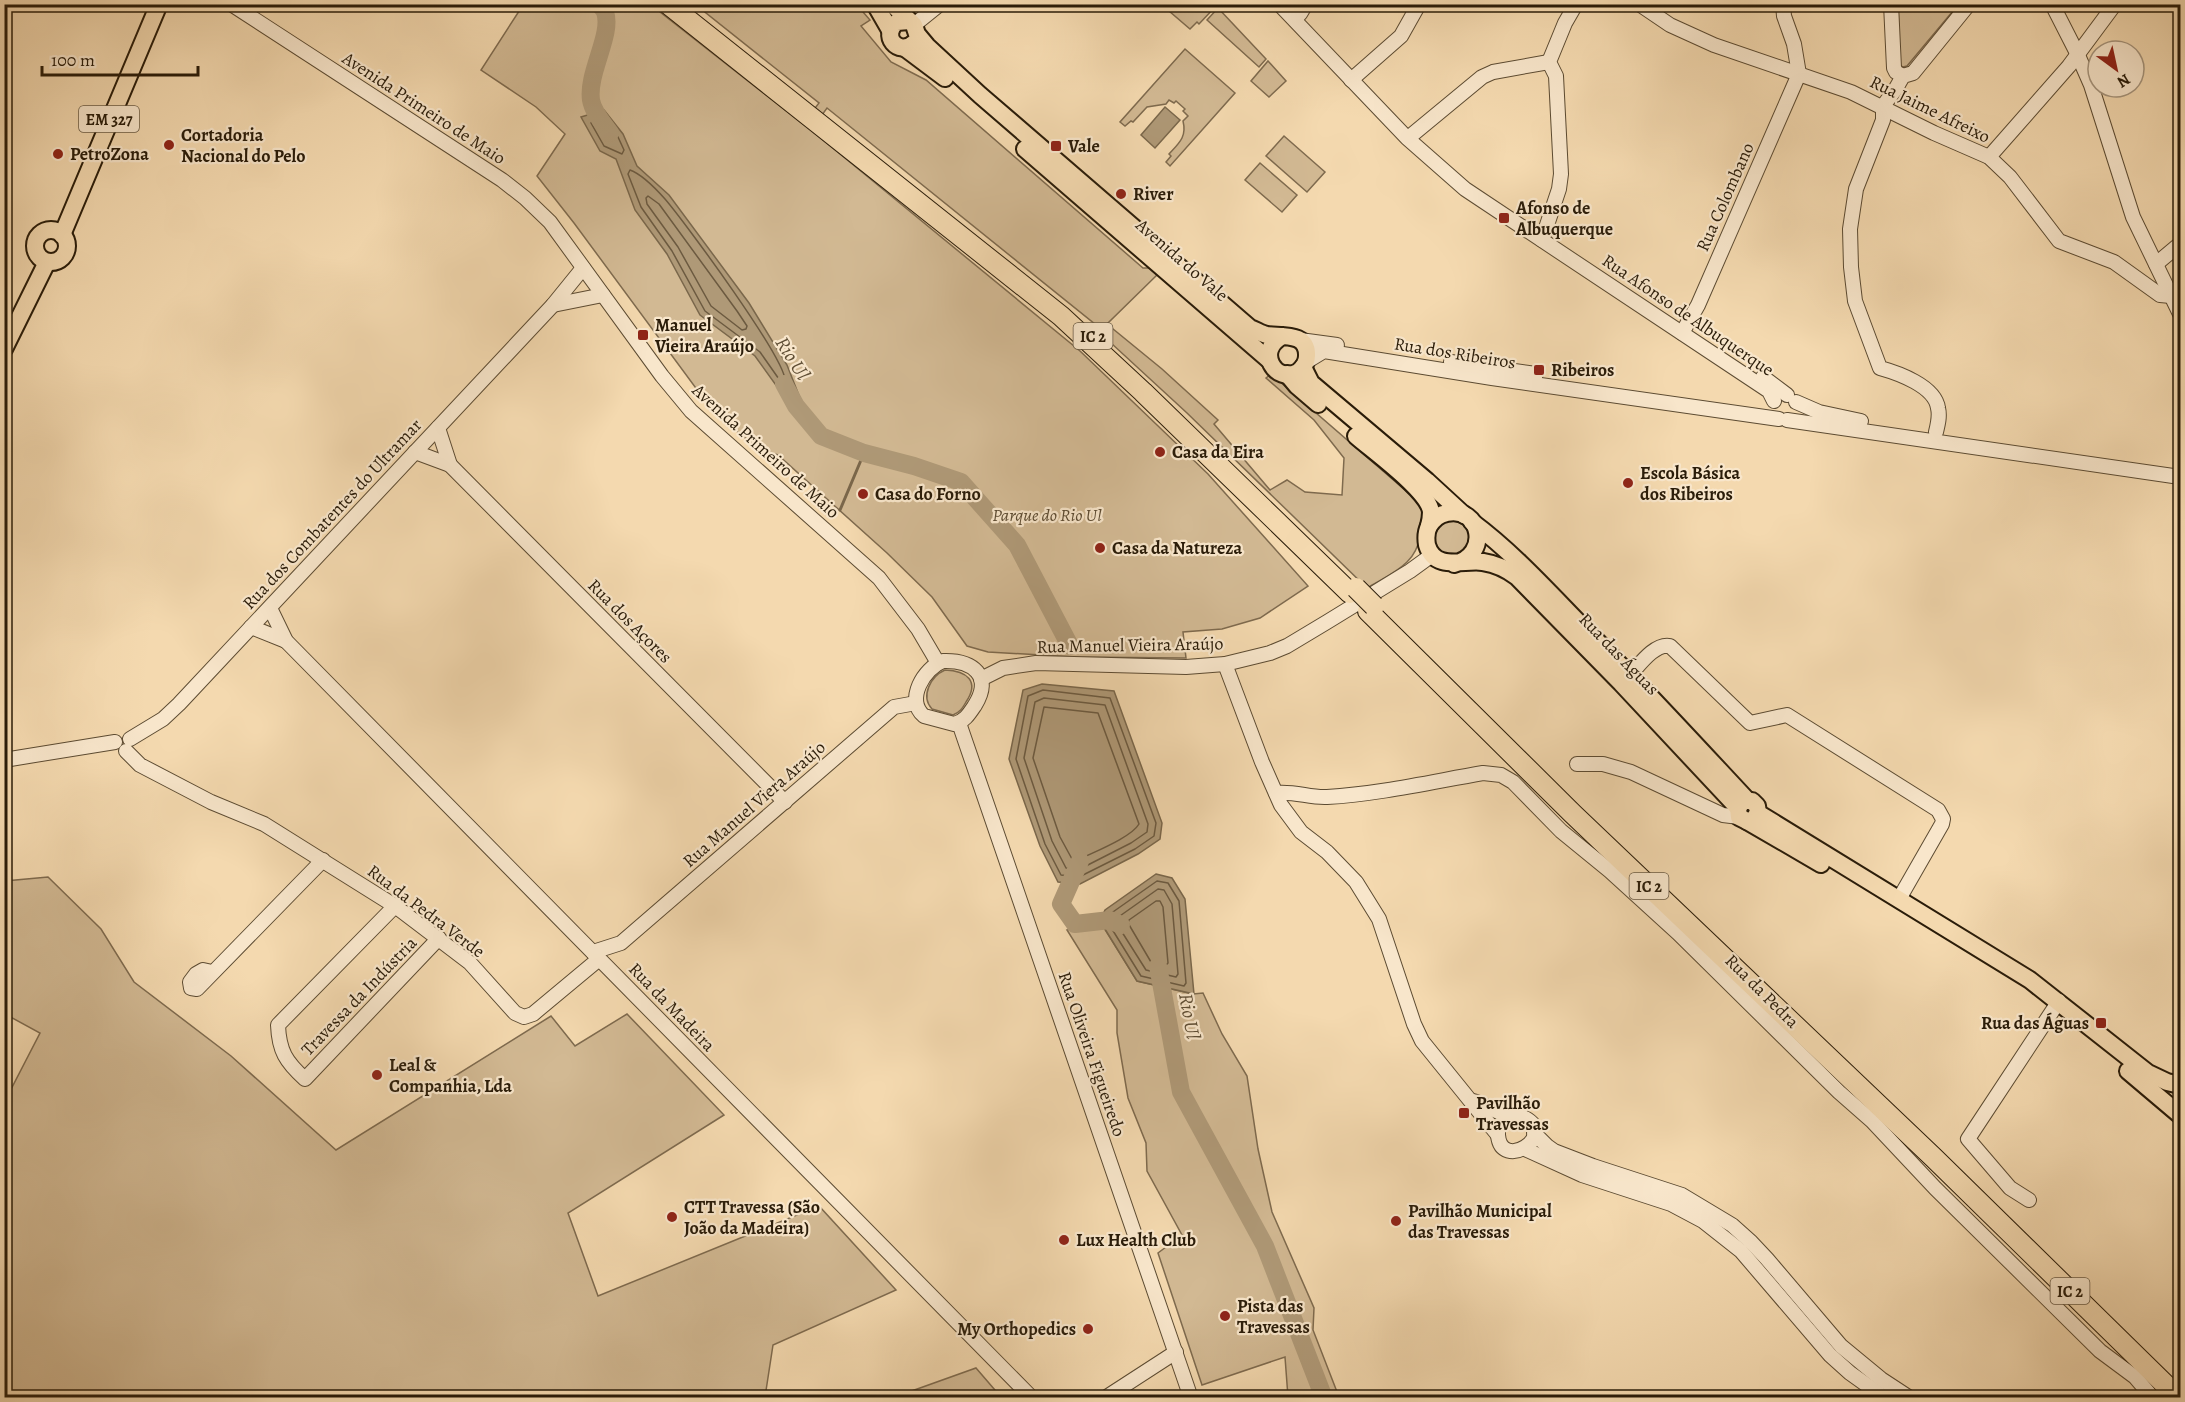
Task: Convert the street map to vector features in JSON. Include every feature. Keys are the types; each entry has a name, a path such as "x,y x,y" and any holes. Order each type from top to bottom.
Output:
{"highway":[{"name":"IC 2","path":"668,4 1061,316 1353,591"},
{"name":"IC 2","path":"682,4 1066,310 1149,387 1573,814 1917,1142 2179,1398"},
{"name":"IC 2","path":"1371,609 1968,1178 2181,1387"}],"main road":[{"name":"EM 327","path":"57,233 147,4"},
{"name":"EM 327","path":"57,233 159,4"},
{"name":"Avenida do Vale","path":"875,4 890,30 889,36 892,43 899,48 905,48 942,75 1269,360 1276,370 1287,374 1297,386 1416,487 1427,500 1431,512 1429,526"},
{"name":"Avenida do Vale","path":"892,4 939,58 1250,328 1265,335 1289,335 1300,340"},
{"path":"890,30 897,22 914,27 914,44 905,48"},
{"name":"EM 327","path":"42,233 57,233 67,244 65,254 57,261 42,260 36,252 36,241 42,233"},
{"name":"EM 327","path":"4,349 47,262"},
{"path":"1269,360 1269,348 1282,336"},
{"path":"1300,340 1306,350 1305,364 1311,383 1423,478 1468,518 1476,529 1477,544 1469,558 1454,564 1446,563 1432,555 1426,541 1429,526 1441,515 1449,512 1468,518"},
{"path":"1287,374 1298,371 1305,364"},
{"name":"Rua das Águas","path":"1468,518 1494,538 1526,569 1630,675 1746,812 1899,899 2030,980 2181,1115"},
{"name":"Rua das Águas","path":"1454,564 1468,561 1486,562 1508,570 1517,577 1746,812 2056,1005 2148,1073 2167,1082 2181,1085"}],"street":[{"name":"Avenida Primeiro de Maio","path":"231,4 502,180 525,198 550,222 691,411 879,578 918,629 938,663"},
{"path":"914,27 940,4"},
{"name":"Rua Afonso de Albuquerque","path":"1279,4 1413,134 1470,183 1544,236 1684,329 1792,398 1819,412 1849,419 2181,468"},
{"path":"1354,78 1401,36 1419,4"},
{"path":"1544,236 1559,189 1561,174 1556,76 1549,62 1565,23 1576,4"},
{"path":"1783,4 1784,15 1794,44 1799,74"},
{"path":"1891,4 1894,68 1903,76"},
{"path":"1936,432 1939,419 1938,405 1932,396 1901,374 1880,368 1855,301 1850,229 1856,189 1883,120 1883,106 1903,76 1913,73 1969,4"},
{"path":"2052,4 2091,85 2133,217 2181,314"},
{"path":"1989,157 2069,66 2077,52 2115,4"},
{"name":"Rua Jaime Afreixo","path":"1644,6 1670,25 1714,45 1851,92 1989,157 2010,177 2059,241 2114,262 2160,294 2171,296"},
{"name":"Rua Afonso de Albuquerque","path":"1299,8 1354,78 1426,157 1465,189 1544,236"},
{"path":"1413,134 1482,77 1493,72 1549,62"},
{"name":"Rua Colombano","path":"1684,329 1698,305 1799,74"},
{"path":"2156,264 2181,244"},
{"name":"Rua dos Combatentes do Ultramar","path":"124,744 163,719 553,305 584,268"},
{"path":"553,305 603,295"},
{"name":"Rua Afonso de Albuquerque","path":"1684,329 1770,391 1773,413 1783,419"},
{"name":"Rua dos Ribeiros","path":"1300,340 1757,407 1773,403"},
{"name":"Rua dos Ribeiros","path":"1305,364 1324,351 1492,378 1783,419"},
{"name":"Rua Afonso de Albuquerque","path":"1773,403 1779,396 1792,398"},
{"path":"1783,419 1796,413 1792,398"},
{"path":"1783,419 2181,477"},
{"name":"Rua dos Açores","path":"438,428 450,465"},
{"name":"Rua dos Açores","path":"415,452 450,465 785,802"},
{"name":"Rua Manuel Vieira Araújo","path":"981,679 1003,668 1036,663 1186,667 1226,664 1270,652 1287,646 1432,555"},
{"name":"Rua da Madeira","path":"270,608 286,641 1032,1398"},
{"name":"Rua da Madeira","path":"251,627 286,641"},
{"name":"Rua das Águas","path":"1630,675 1658,647 1666,644 1750,723 1787,715 1938,810 1943,819 1942,824 1899,899"},
{"path":"949,661 972,667 981,679 981,694 967,717 959,723 949,724 924,716 916,703 916,691 930,670 938,663 949,661"},
{"path":"1226,664 1262,762 1286,813 1301,832 1327,852 1356,882 1379,919 1414,1024 1422,1041 1473,1101 1502,1144 1514,1151 1525,1149 1582,1175 1671,1204 1721,1234 1757,1268 1830,1355 1850,1373 1885,1398"},
{"name":"Rua Manuel Viera Araújo","path":"601,960 894,707 916,703"},
{"name":"Rua Oliveira Figueiredo","path":"959,723 1191,1398"},
{"path":"4,760 124,744"},
{"name":"Rua da Pedra Verde","path":"124,744 140,765 211,802 264,824 395,906 470,963 515,1013 524,1017 532,1014 601,960"},
{"name":"Rua das Águas","path":"1577,764 1603,764 1631,772 1723,815 1746,812"},
{"name":"Rua da Pedra","path":"1276,793 1290,792 1323,797 1372,793 1483,773 1501,776 1513,782 1561,831 1610,871 1678,933 1839,1092 1872,1121 1935,1188 2100,1352 2135,1377 2153,1398"},
{"path":"212,972 323,860"},
{"name":"Travessa da Indústria","path":"395,906 278,1025 279,1041 288,1064 305,1079 439,938"},
{"name":"Rua Manuel Viera Araújo","path":"601,960 621,943"},
{"path":"2029,1200 2010,1188 1968,1138 2056,1005"},
{"path":"1473,1101 1510,1116 1526,1118 1531,1122 1533,1139 1525,1149"},
{"path":"1498,1135 1501,1124 1510,1116"},
{"path":"1534,1133 1554,1151 1682,1195 1722,1219 1752,1242 1841,1346 1861,1364 1910,1398"},
{"path":"1105,1398 1176,1352"}],"green space":[{"path":"1186,4 1215,4 1216,6 1199,24 1197,22 1190,29 1162,5 1181,7"},
{"name":"Parque do Rio Ul","path":"523,5 651,5 803,124 819,103 696,5 857,5 870,20 861,26 891,62 926,80 1143,268 1151,268 1157,275 1107,324 1162,369 1218,420 1214,424 1270,490 1287,480 1305,492 1342,495 1344,458 1314,420 1266,378 1271,374 1421,504 1421,535 1412,557 1398,570 1367,588 1187,413 1099,332 1101,329 827,108 811,130 1080,351 1208,474 1308,586 1260,618 1222,629 1183,632 1186,658 1076,657 988,652 967,646 932,597 887,553 778,455 759,449 715,414 537,176 565,134 536,107 481,70"},
{"path":"1898,5 1958,5 1907,66 1903,67 1900,65"},
{"path":"1218,8 1266,59 1259,67 1207,20"},
{"path":"1185,49 1235,93 1170,166 1166,162 1171,156 1169,154 1181,139 1184,131 1183,121 1188,116 1183,111 1185,109 1176,101 1174,103 1169,100 1166,104 1147,107 1133,122 1125,126 1120,122"},
{"path":"1268,61 1286,81 1269,97 1251,81"},
{"path":"1284,136 1325,172 1307,192 1266,156"},
{"path":"1260,163 1297,195 1282,212 1245,180"},
{"path":"1452,521 1464,526 1469,538 1464,550 1452,555 1440,550 1435,538 1440,526"},
{"path":"945,670 965,675 969,678 972,688 961,710 953,715 932,709 927,698 929,687 935,677"},
{"path":"48,877 101,929 134,982 231,1056 336,1150 551,1016 575,1046 627,1014 724,1115 568,1213 598,1296 819,1206 896,1290 773,1345 765,1397 5,1397 5,1101 40,1033 5,1014 5,881"},
{"path":"1101,923 1137,981 1193,994 1203,993 1222,1034 1247,1076 1258,1149 1272,1212 1314,1308 1313,1330 1339,1397 1288,1397 1285,1357 1202,1385 1158,1253 1182,1235 1147,1171 1146,1143 1128,1098 1117,1033 1117,1010 1067,930"},
{"path":"976,1368 1001,1397 895,1397 906,1393"}],"water":[{"path":"1165,107 1180,120 1155,148 1141,135"},
{"path":"604,110 623,134 637,166 669,195 749,303 787,365 800,398 796,406 783,395 755,356 700,315 667,254 635,210 616,159 600,151 581,117"},
{"path":"1042,684 1114,691 1162,823 1160,839 1138,854 1080,884 1058,882 1040,846 1009,759 1023,690"},
{"path":"1156,874 1172,878 1185,899 1194,994 1137,981 1100,921 1105,910"}],"waterway":[{"name":"Rio Ul","path":"599,4 605,11 607,21 593,78 591,100 596,113 610,133"},
{"name":"Rio Ul","path":"784,384 796,406 821,436 864,453 914,466 961,482 1017,545 1070,646"},
{"path":"840,510 864,453"},
{"name":"Rio Ul","path":"1080,861 1061,904 1075,924 1110,920 1121,925"},
{"name":"Rio Ul","path":"1158,966 1181,1092 1265,1246 1324,1398"}],"place":[{"name":"Cortadoria Nacional do Pelo","path":"169,145"},
{"name":"Vale","path":"1056,146"},
{"name":"PetroZona","path":"58,154"},
{"name":"River","path":"1121,194"},
{"name":"Afonso de Albuquerque","path":"1504,218"},
{"name":"Manuel Vieira Araújo","path":"643,335"},
{"name":"Ribeiros","path":"1539,370"},
{"name":"Casa da Eira","path":"1160,452"},
{"name":"Escola Básica dos Ribeiros","path":"1628,483"},
{"name":"Casa do Forno","path":"863,494"},
{"name":"Casa da Natureza","path":"1100,548"},
{"name":"Rua das Águas","path":"2101,1023"},
{"name":"Leal & Companhia, Lda","path":"377,1075"},
{"name":"Pavilhão Travessas","path":"1464,1113"},
{"name":"CTT Travessa (São João da Madeira)","path":"672,1217"},
{"name":"Pavilhão Municipal das Travessas","path":"1396,1221"},
{"name":"Lux Health Club","path":"1064,1240"},
{"name":"Pista das Travessas","path":"1225,1316"},
{"name":"My Orthopedics","path":"1088,1329"}]}
